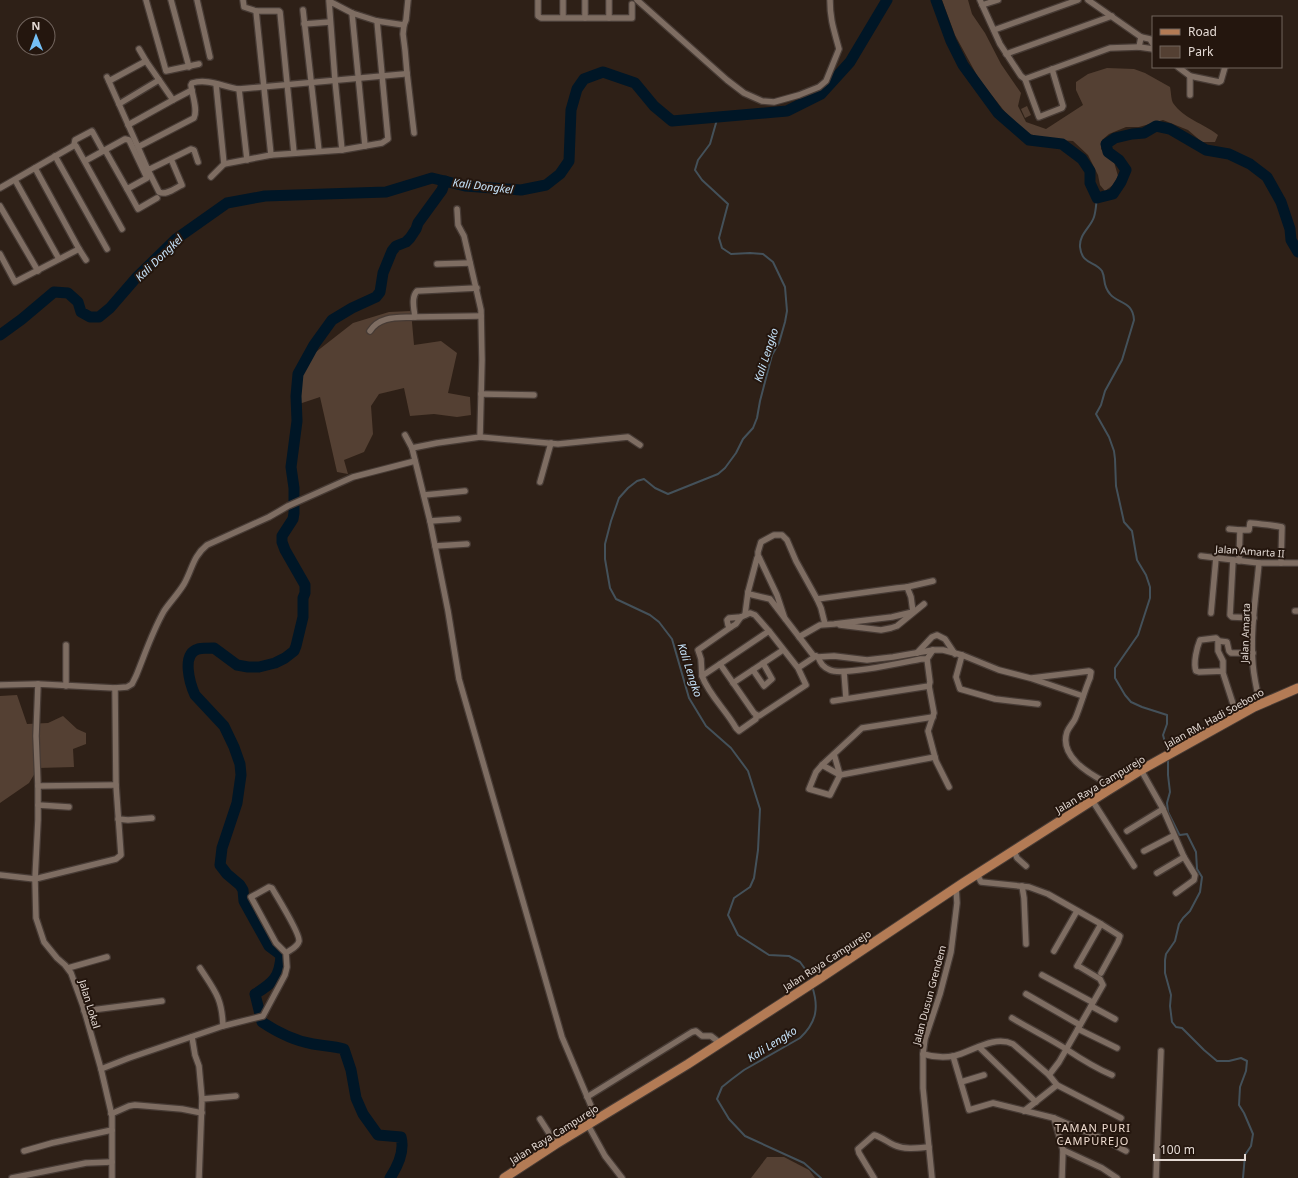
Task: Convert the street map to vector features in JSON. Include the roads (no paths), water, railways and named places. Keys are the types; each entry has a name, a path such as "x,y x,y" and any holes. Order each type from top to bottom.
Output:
{"main road":[{"name":"Jalan RM. Hadi Soebono","path":"1162,759 1237,716 1260,704 1298,688"},
{"name":"Jalan Raya Campurejo","path":"508,1177 556,1144 688,1064 1092,800 1162,759"}],"street":[{"path":"146,0 165,69 168,72 199,64"},
{"path":"171,0 189,66"},
{"path":"197,0 210,57"},
{"path":"243,0 244,7 256,11 279,10 280,12 294,153"},
{"path":"329,0 352,13 377,21 404,25"},
{"path":"329,0 342,150"},
{"path":"408,0 403,34 414,133"},
{"path":"538,0 538,17 632,18 632,4"},
{"path":"562,0 563,17"},
{"path":"585,0 586,18"},
{"path":"609,0 609,18"},
{"path":"637,0 727,80 750,95 762,100 774,102 820,87 826,81 839,49 832,27 830,0"},
{"path":"998,0 981,3 1006,54 1021,76 1025,79 1038,116 1041,117 1063,107 1052,69"},
{"path":"994,30 1078,0"},
{"path":"1088,0 1141,37 1150,39 1152,42"},
{"path":"303,10 319,151"},
{"path":"256,11 271,155"},
{"path":"352,13 365,146"},
{"path":"1006,54 1112,16"},
{"path":"211,177 224,164 271,155 342,150 382,143 388,139 377,21"},
{"path":"304,24 330,22"},
{"path":"1139,47 1141,37"},
{"path":"1025,79 1110,48 1139,47 1152,49"},
{"path":"139,49 173,100"},
{"path":"146,60 108,79 158,192 165,193 182,185 171,159"},
{"path":"1179,68 1190,76 1219,82 1221,81 1225,68"},
{"path":"138,147 196,116 191,86 192,83 208,81 239,89 407,73"},
{"path":"1190,76 1190,95"},
{"path":"119,104 159,80"},
{"path":"216,84 224,164"},
{"path":"239,89 247,160"},
{"path":"128,125 192,90"},
{"path":"0,188 74,145 75,140 92,131 138,209 157,198"},
{"path":"85,161 125,139 129,140 147,178 127,188"},
{"path":"74,145 85,161 122,228"},
{"path":"148,170 193,149 198,162"},
{"path":"55,156 107,249"},
{"path":"35,168 86,260"},
{"path":"14,180 59,260"},
{"path":"0,206 38,271"},
{"path":"458,209 458,225 464,236 477,288 481,316 482,360 480,437"},
{"path":"0,254 15,282 79,249"},
{"path":"437,264 470,263"},
{"path":"415,318 414,294 417,290 477,288"},
{"path":"370,331 379,322 386,319 481,316"},
{"path":"481,394 534,395"},
{"path":"405,435 412,448 430,521 448,611 459,679 562,1038 597,1120"},
{"path":"412,448 480,437 551,443 628,437 640,445"},
{"path":"540,482 551,443"},
{"path":"0,685 38,684 115,688 127,687 132,684 156,627 165,611 183,586 200,550 207,545 269,517 288,506 354,477 415,461"},
{"path":"424,495 465,491"},
{"path":"430,521 458,519"},
{"path":"1229,529 1249,530 1250,523 1282,527 1281,563"},
{"path":"1239,561 1240,530"},
{"path":"743,616 761,542 774,535 782,535 787,540 817,599 825,624"},
{"path":"435,546 467,544"},
{"name":"Jalan Amarta II","path":"1201,556 1259,563 1298,563"},
{"path":"758,557 785,618"},
{"path":"1212,613 1216,558"},
{"path":"1233,560 1230,615 1232,617 1254,618"},
{"name":"Jalan Amarta","path":"1259,563 1254,618 1253,653 1255,683 1260,704"},
{"path":"817,599 907,587 934,581"},
{"path":"907,587 911,597 913,612"},
{"path":"770,599 773,588"},
{"path":"748,592 749,594 770,599 799,637 817,657 822,666 831,671 844,672 927,659"},
{"path":"836,624 849,627 881,630 897,626 924,604"},
{"path":"799,637 820,624 836,624 913,612"},
{"path":"750,613 755,615 798,668 806,685 759,716 756,716 756,719 739,731 708,690 702,676 701,660 698,650 736,624 743,616 750,613"},
{"path":"702,676 769,631"},
{"path":"917,653 932,636 937,635 945,639 955,654"},
{"path":"1223,671 1197,671 1195,667 1196,656 1200,640 1216,638 1219,641 1227,642 1228,650 1231,653 1253,653"},
{"path":"1219,641 1218,651 1222,659 1223,671 1237,716"},
{"path":"66,645 66,686"},
{"path":"733,683 783,650"},
{"path":"798,668 817,657 834,656 867,660 933,650 943,650 962,655 1000,670 1030,678 1083,696"},
{"path":"933,650 927,659 930,682 929,686 934,713 928,731 935,757 949,787"},
{"path":"962,655 956,677 960,689 995,699 1038,704"},
{"path":"893,657 893,664"},
{"path":"753,670 764,686 772,679 763,663"},
{"path":"720,664 756,716"},
{"path":"1030,678 1089,671 1091,674 1090,678 1075,720 1067,733 1067,744 1070,754 1077,764 1090,774 1105,782 1107,791"},
{"path":"844,672 846,698"},
{"name":"Jalan Lokal","path":"38,684 36,736 38,786 35,879 36,918 44,942 71,972 78,989 101,1069 111,1114 112,1178"},
{"path":"833,700 929,686"},
{"path":"0,875 35,879 56,875 118,858 121,852 116,785 115,688"},
{"path":"834,754 840,774 830,795 809,789 816,772 822,765 862,728 933,717"},
{"path":"822,765 840,774 935,757"},
{"path":"1141,770 1163,809 1173,836 1195,875 1195,879 1176,893"},
{"path":"38,786 116,785"},
{"path":"1092,800 1134,866"},
{"path":"38,805 69,806"},
{"path":"1127,831 1163,809"},
{"path":"118,819 128,820 152,818"},
{"path":"1144,851 1173,836"},
{"path":"1014,851 1017,858 1026,866"},
{"path":"1158,872 1184,857"},
{"path":"977,874 981,882 1029,887 1048,894 1120,936 1101,973"},
{"path":"1022,886 1026,944"},
{"path":"101,1069 128,1058 223,1026 263,1016 285,974 287,967 286,953 276,943 251,897 269,887 272,888 283,906 299,937 297,945 286,953"},
{"name":"Jalan Dusun Grendem","path":"932,1178 923,1088 923,1054 925,1039 940,994 951,952 957,903 956,888"},
{"path":"1054,951 1077,911"},
{"path":"1049,1075 1059,1062 1104,985 1100,979 1078,967 1101,924"},
{"path":"68,968 107,957"},
{"path":"200,968 218,997 222,1009 223,1026"},
{"path":"1042,975 1115,1019"},
{"path":"1026,994 1079,1027 1117,1048"},
{"path":"84,1011 162,1001"},
{"path":"1012,1018 1066,1049 1080,1059 1112,1075"},
{"path":"587,1097 692,1032 696,1031 702,1036 711,1036 720,1043"},
{"path":"192,1037 195,1055 200,1066 202,1100 199,1178"},
{"path":"923,1054 934,1057 953,1056 988,1043 1001,1041 1009,1042 1049,1075 1057,1085 1121,1118"},
{"path":"979,1047 1036,1102"},
{"path":"1156,1178 1161,1051"},
{"path":"953,1056 969,1110 992,1103 1054,1118 1126,1151"},
{"path":"961,1082 984,1075"},
{"path":"1024,1111 1057,1085"},
{"path":"202,1100 236,1096"},
{"path":"111,1114 135,1105 182,1109 202,1113"},
{"path":"1054,1118 1063,1150 1062,1178"},
{"path":"540,1119 556,1144"},
{"path":"588,1125 604,1156 622,1178"},
{"path":"24,1151 52,1143 112,1130"},
{"path":"874,1178 858,1149 874,1135 879,1136 900,1148 929,1147"},
{"path":"1063,1150 1102,1168 1117,1178"},
{"path":"12,1178 86,1163 112,1162"}],"waterway":[{"name":"Kali Dongkel","path":"0,335 54,292 68,293 78,302 81,312 90,317 99,317 110,308 136,278 176,239 227,203 265,196 386,192 432,178 465,186 521,190 546,185 560,174 569,161 571,110 577,89 584,79 603,72 635,83 654,106 672,121 787,111 821,94 850,62 887,0"},
{"path":"936,0 951,41 963,65 998,113 1029,140 1062,144 1082,159 1090,171 1090,183 1097,198 1113,194 1121,182 1126,170 1119,160 1108,152 1106,144 1115,138 1144,133 1156,126 1170,129 1206,150 1229,154 1250,164 1267,177 1281,202 1290,229 1291,240 1298,252"},
{"name":"Kali Lengko","path":"718,116 710,144 698,160 695,170 702,180 728,204 719,238 722,248 731,254 763,254 773,262 785,287 787,311 785,322 779,343 772,355 757,418 753,428 743,439 736,453 725,468 718,474 668,494 655,488 644,479 637,481 619,498 605,544 605,559 610,588 616,599 650,615 659,622 672,639 689,698 706,726 731,748 748,771 760,809 758,850 754,878 750,887 734,898 728,915 738,935 769,955 789,956 800,962 808,973 810,982"},
{"path":"390,1178 400,1159 402,1148 401,1137 378,1135 363,1114 356,1098 351,1070 344,1049 300,1041 280,1033 262,1022 255,994 271,983 274,979 279,969 281,955 269,946 244,901 243,890 240,885 227,874 220,865 222,848 237,803 241,775 240,764 224,726 195,695 189,677 188,663 193,652 202,648 214,648 237,665 248,667 259,667 275,663 294,651 303,617 305,585 285,550 282,542 282,536 293,519 294,513 294,488 291,467 297,421 296,396 298,374 314,345 332,320 352,308 376,297 380,292 383,273 392,251 396,246 406,242 410,238 418,223 442,190 445,181"},
{"path":"1097,198 1094,217 1081,238 1081,253 1086,260 1102,271 1108,291 1113,297 1131,309 1134,320 1122,360 1105,391 1101,405 1096,414 1109,437 1114,451 1116,486 1124,522 1132,531 1137,560 1146,575 1150,587 1150,598 1138,635 1115,668 1115,678 1131,702 1167,715 1167,724 1163,735 1168,753"},
{"path":"1168,759 1170,792 1167,803 1168,812 1179,834 1187,834 1196,852 1197,869 1202,877 1200,892 1190,911 1179,924 1175,941 1166,954 1165,973 1171,995 1170,1006 1172,1022 1176,1027 1182,1028 1217,1061 1229,1061 1241,1058 1247,1061 1246,1071 1240,1087 1239,1105 1253,1134 1251,1146 1245,1155 1243,1178"},
{"name":"Kali Lengko","path":"812,986 816,1007 813,1020 806,1032 800,1038 744,1070 732,1079 722,1087 717,1099 729,1119 745,1136 804,1163 821,1178"}],"district":[{"name":"TAMAN PURI CAMPUREJO","path":"1093,1134"}]}
